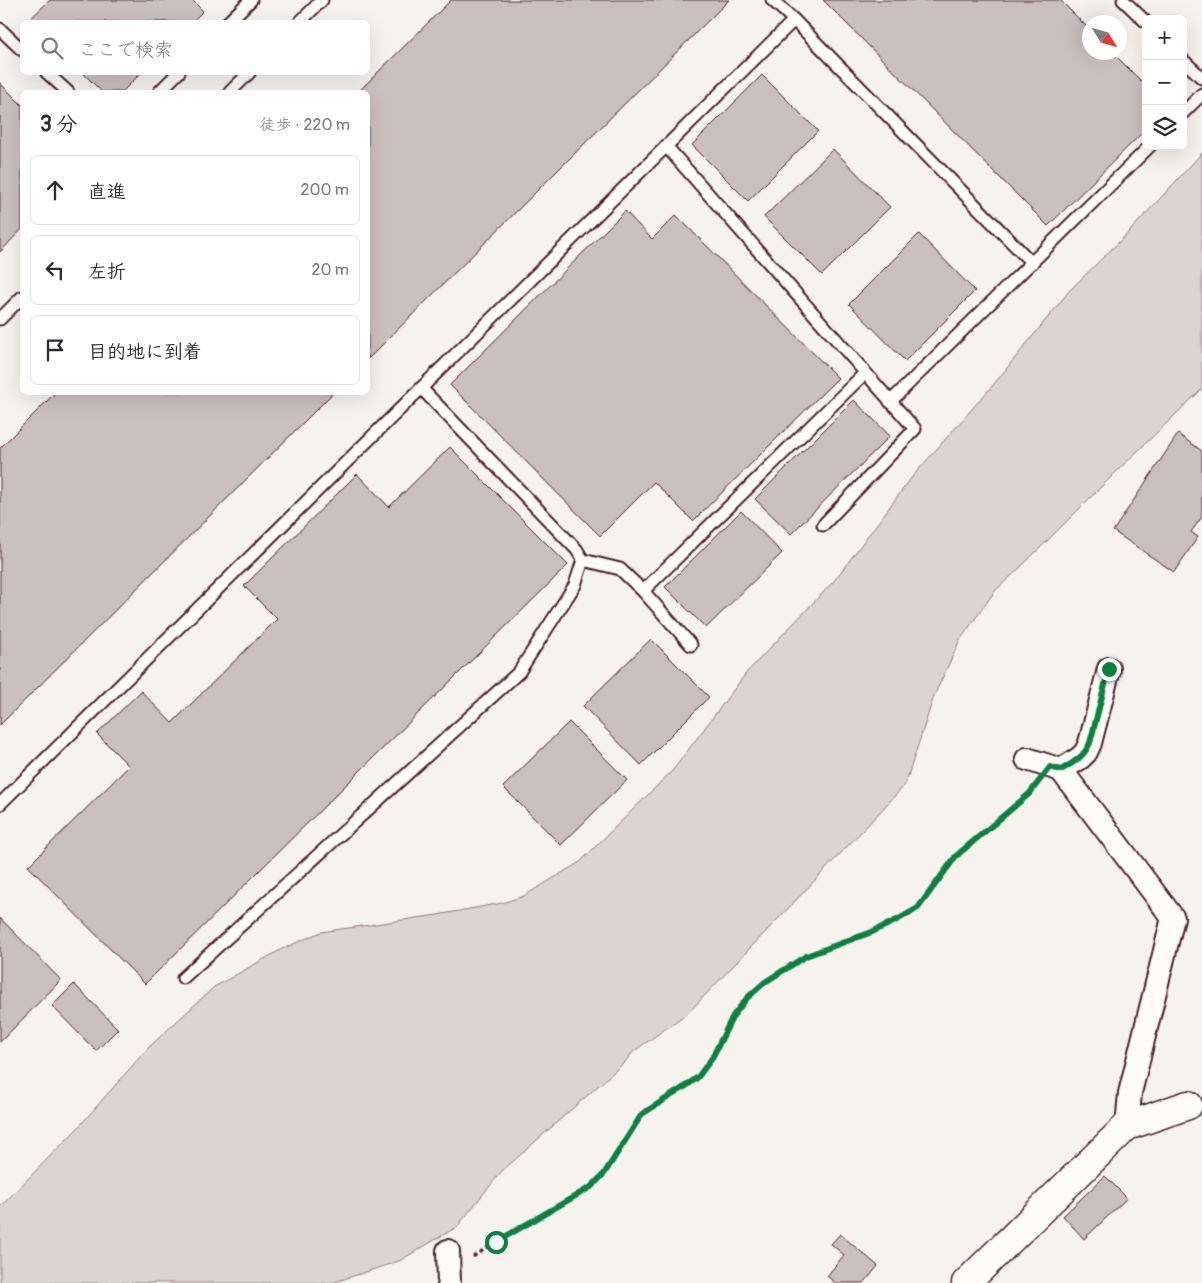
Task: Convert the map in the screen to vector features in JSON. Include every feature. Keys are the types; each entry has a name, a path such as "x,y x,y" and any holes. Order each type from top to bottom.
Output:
{"street":[{"path":"1056,768 1080,758 1086,752 1109,669"},
{"path":"1026,759 1056,768 1173,918 1130,1093 1127,1126"},
{"path":"966,1283 1127,1126 1188,1105"},
{"path":"448,1250 449,1278"}],"lane":[{"path":"230,20 251,0"},
{"path":"302,20 322,0"},
{"path":"772,0 794,20 1032,263"},
{"path":"1123,0 1142,18"},
{"path":"0,804 794,20"},
{"path":"0,29 20,48"},
{"path":"1187,64 1202,78"},
{"path":"49,75 66,90"},
{"path":"161,90 176,75"},
{"path":"232,90 247,75"},
{"path":"1187,109 1202,94"},
{"path":"666,146 890,402 916,429 822,525"},
{"path":"890,402 1146,150"},
{"path":"0,319 20,299"},
{"path":"643,591 865,373"},
{"path":"421,388 576,550 583,560 620,570 643,591 691,645"},
{"path":"183,978 519,672 575,585 583,560"}],"path":[{"path":"449,1278 496,1242 591,1187 604,1174 642,1114 698,1077 712,1058 733,1016 747,998 765,982 806,956 872,932 918,908 956,856 1029,794 1056,768"}],"shaded area":[{"path":"1202,153 1202,389 995,591 960,640 934,696 905,785 689,1012 633,1052 625,1062 501,1172 457,1227 399,1261 332,1283 0,1283 0,1207 76,1130 147,1049 214,987 282,949 321,932 437,915 502,903 524,896 580,862 673,770 747,672 834,581 912,477 994,384 1070,290 1129,232"}],"building":[{"path":"50,0 192,0 203,11 194,20 30,19"},
{"path":"451,0 729,0 370,357 370,90 360,90"},
{"path":"823,0 1060,0 1082,22 1082,60 1120,60 1142,82 1142,133 1048,226"},
{"path":"85,75 139,75 124,90 100,90"},
{"path":"762,75 818,131 748,201 692,145"},
{"path":"0,83 20,103 20,231 0,252"},
{"path":"833,149 890,207 822,275 764,217"},
{"path":"625,211 652,239 676,215 838,378 693,521 654,482 600,536 450,385"},
{"path":"919,234 975,291 905,361 849,304"},
{"path":"53,395 331,395 0,725 0,448"},
{"path":"854,400 890,436 791,534 755,499"},
{"path":"1178,434 1202,451 1202,517 1191,532 1198,537 1174,572 1113,531"},
{"path":"450,447 568,565 145,984 28,866 129,766 97,734 141,691 172,723 277,619 244,586 357,474 389,507"},
{"path":"741,511 782,553 706,628 665,587"},
{"path":"651,639 709,697 641,765 583,706"},
{"path":"569,722 627,780 561,845 503,787"},
{"path":"0,918 61,980 0,1042"},
{"path":"74,984 118,1029 96,1051 52,1006"},
{"path":"1105,1176 1127,1198 1084,1239 1063,1216"},
{"path":"840,1234 878,1266 864,1283 835,1283 827,1276 844,1255 831,1244"}],"route":[{"path":"496,1242 591,1187 604,1174 642,1114 698,1077 712,1058 733,1016 747,998 765,982 806,956 872,932 918,908 956,856 1029,794 1050,767 1061,770 1080,758 1086,752 1094,731 1109,669"}]}
